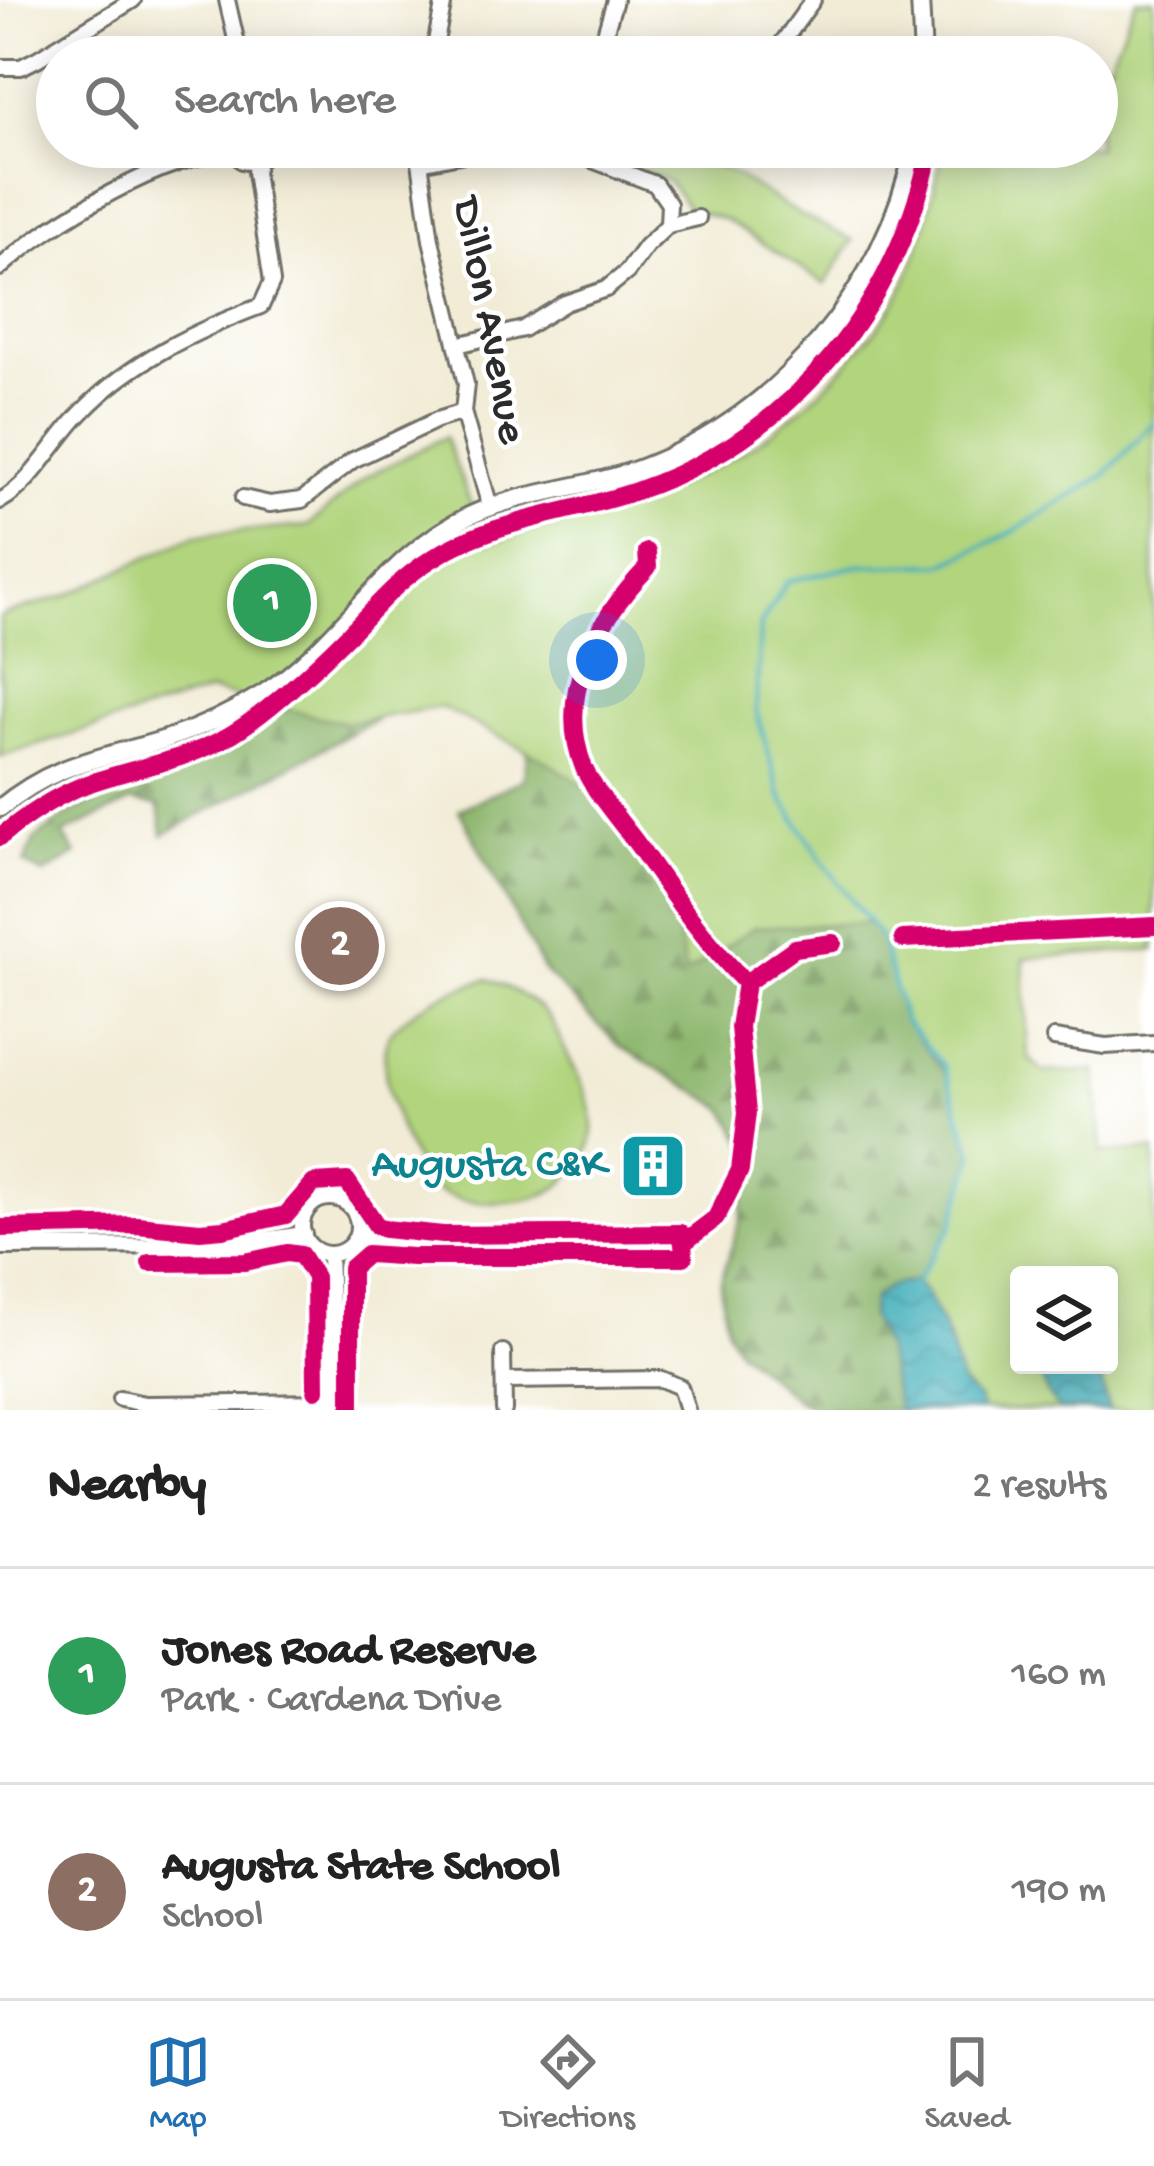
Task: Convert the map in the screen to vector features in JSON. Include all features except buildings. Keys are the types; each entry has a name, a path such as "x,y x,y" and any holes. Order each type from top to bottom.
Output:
{"street":[{"path":"75,36 134,0"},
{"path":"227,0 235,36"},
{"path":"437,36 444,0"},
{"path":"604,36 614,0"},
{"path":"787,36 812,0"},
{"path":"920,0 922,36"},
{"path":"0,67 21,67 36,60"},
{"path":"0,268 90,205 153,174 180,168"},
{"path":"0,502 19,488 89,405 122,378 176,342 261,306 269,296 272,283 250,168"},
{"name":"Dillon Avenue","path":"421,168 430,240 466,384 463,412 490,507"},
{"path":"613,168 655,184 669,204 668,225"},
{"path":"0,808 71,764 190,730 266,692 308,659 372,591 428,541 490,507 646,466 708,436 768,394 853,296 888,230 907,168"},
{"path":"457,345 523,329 565,303 606,290 668,225 698,218"},
{"path":"243,499 270,504 302,500 353,460 463,412"},
{"path":"1054,1038 1105,1046 1154,1043"},
{"path":"329,1198 351,1207 358,1220 357,1235 349,1247 329,1254 313,1248 304,1234 308,1210 329,1198"},
{"path":"0,1247 220,1246 304,1234"},
{"path":"357,1235 412,1243 683,1244"},
{"path":"120,1399 145,1404 334,1406 329,1254"},
{"path":"503,1352 504,1410"},
{"path":"504,1381 661,1379 680,1387 687,1410"}],"green space":[{"path":"1136,0 1154,0 1154,950 1024,958 1028,1057 1044,1072 1096,1071 1102,1153 1154,1150 1154,1410 982,1410 979,1400 961,1384 949,1340 915,1281 952,1226 974,1156 947,1076 904,1020 881,938 870,923 754,927 686,974 675,919 645,850 601,797 543,759 441,707 345,723 210,691 0,757 0,616 65,596 196,535 308,526 366,477 445,437 486,543 592,515 687,481 731,459 814,397 881,323 916,254 939,168 1118,168 1118,42"},
{"path":"1154,0 1118,144 1118,52"},
{"path":"637,168 722,168 853,240 825,284 726,220 689,209 668,181"},
{"path":"1078,168 1112,168 972,728 1030,1077 1053,1071 1074,1081 1022,1266 1010,1266 1010,1374 1038,1374 1114,1410 815,1410 739,1351 727,1330 720,1284 741,1217 748,1149 724,1108 620,1046 544,971 459,810 523,779 528,754 504,713 460,702 390,712 163,835 159,806 132,801 63,834 76,854 44,874 24,863 34,840 71,812 219,752 368,652 771,506"},
{"path":"488,979 524,996 550,1019 586,1094 593,1124 587,1154 563,1183 546,1194 511,1202 454,1198 429,1183 410,1152 387,1084 386,1044 393,1030 437,998"}],"water":[{"path":"915,1281 949,1340 961,1383 979,1400 982,1410 898,1409 885,1348 870,1315 873,1298 890,1286"},
{"path":"1043,1374 1099,1374 1109,1410 1059,1409"}],"waterway":[{"path":"915,1283 952,1226 974,1156 943,1065 904,1020 881,938 781,797 756,710 760,626 787,581 858,566 943,564 1011,533 1105,475 1154,422"}],"cycle path":[{"path":"0,837 77,788 188,754 239,730 305,676 408,576 454,546 504,526 636,491 693,467 744,437 830,359 864,312 892,261 925,168"},
{"path":"647,552 648,567 613,610 586,659 574,712 576,740 584,768 603,799 692,920 746,983"},
{"path":"903,939 1154,926"},
{"path":"351,1410 351,1268 367,1254 684,1257 683,1243 716,1218 740,1170 747,1113 739,1027 746,983 795,948 833,943"},
{"path":"0,1228 137,1225 223,1229 286,1215 314,1183 347,1181 377,1226 385,1229 443,1235 680,1233 683,1243"},
{"path":"150,1263 245,1262 287,1253 301,1255 315,1277 316,1390"}],"place":[{"name":"Jones Road Reserve","path":"272,603"},
{"name":"Augusta State School","path":"340,946"},
{"name":"Augusta C&K","path":"653,1166"}]}
